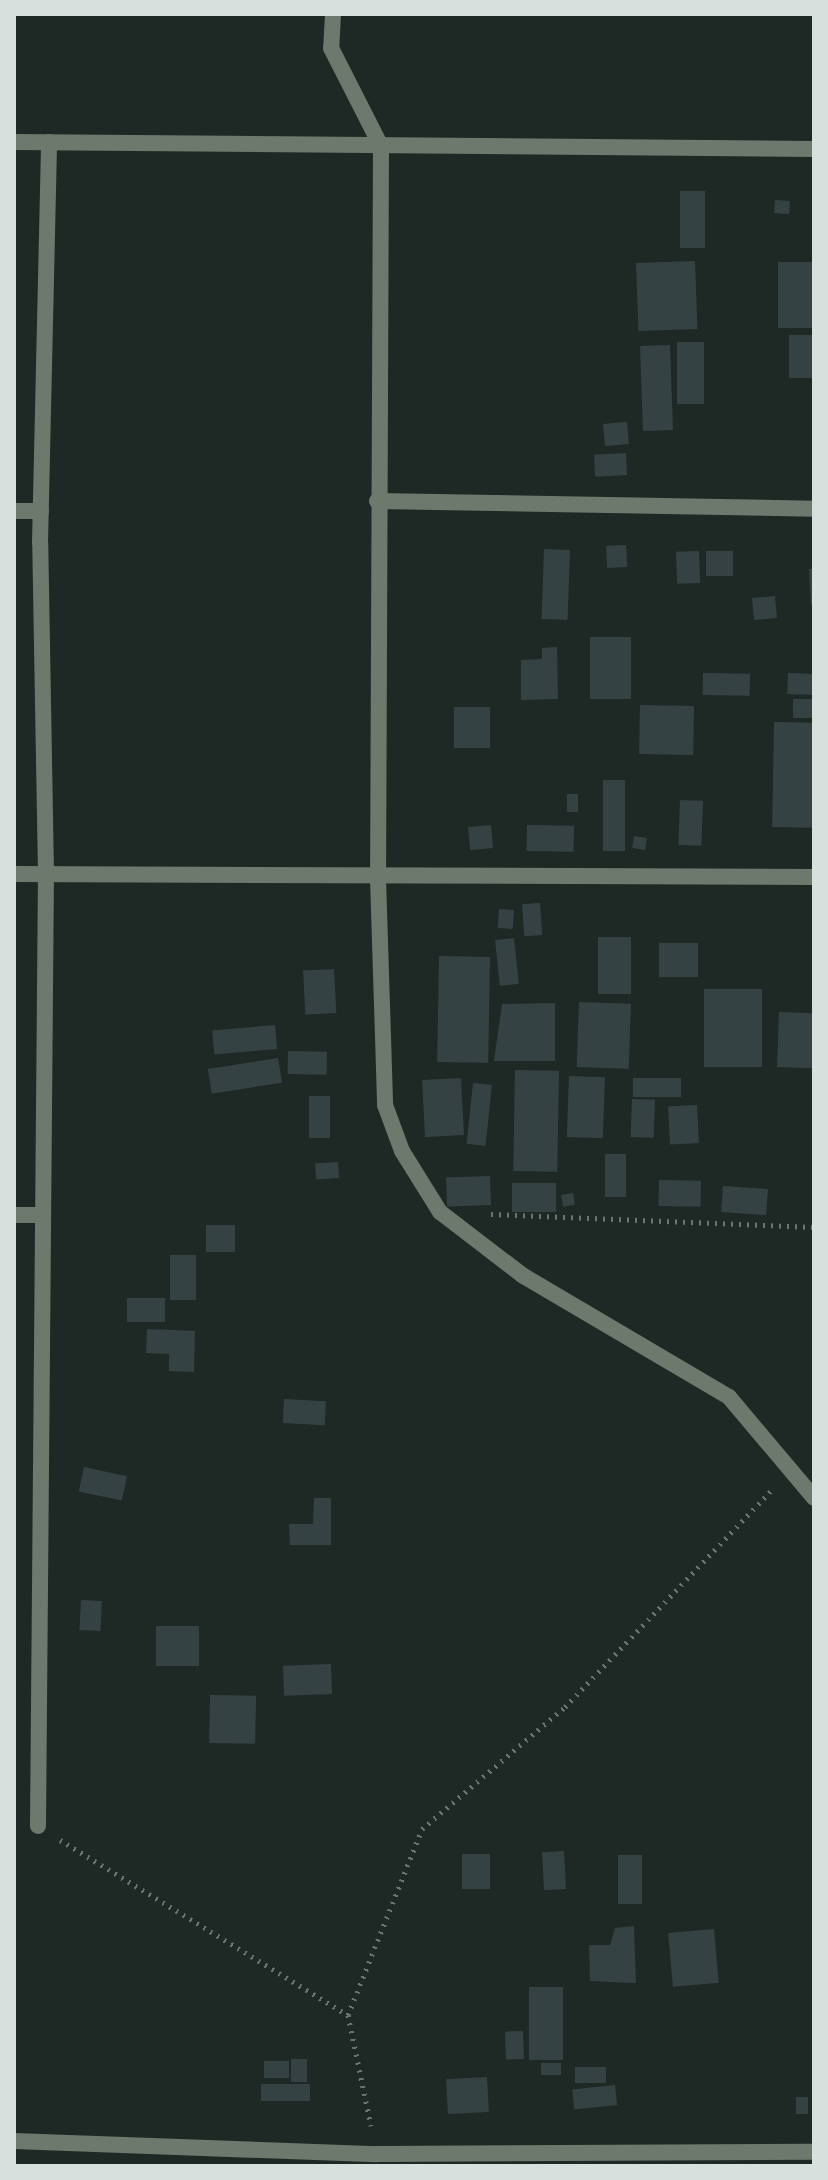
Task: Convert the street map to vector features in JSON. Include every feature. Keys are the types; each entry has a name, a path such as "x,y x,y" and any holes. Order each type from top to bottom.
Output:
{"street":[{"path":"333,14 331,48 381,146 377,501 378,878 385,1105 402,1151 440,1212 522,1275 729,1397 814,1498"},
{"path":"14,142 814,149"},
{"path":"38,1826 46,874 41,511 49,142"},
{"path":"377,501 814,509"},
{"path":"14,511 41,511"},
{"path":"14,874 378,878 814,877"},
{"path":"14,1215 42,1215"},
{"path":"14,2141 377,2154 814,2152"}],"path":[{"path":"440,1212 814,1227"},
{"path":"377,2154 348,2015 422,1829 565,1707 792,1469"},
{"path":"38,1826 348,2015"}],"building":[{"path":"680,191 705,191 705,248 680,248"},
{"path":"775,200 790,201 789,214 774,213"},
{"path":"695,261 697,329 638,331 636,263"},
{"path":"778,262 814,262 814,328 778,328"},
{"path":"789,335 814,335 814,378 789,378"},
{"path":"677,342 704,342 704,404 677,404"},
{"path":"670,345 673,430 643,431 640,346"},
{"path":"627,422 629,444 605,446 603,424"},
{"path":"626,453 627,475 595,477 594,455"},
{"path":"626,545 627,567 607,568 606,546"},
{"path":"544,549 570,550 568,620 542,619"},
{"path":"699,551 700,583 677,584 676,552"},
{"path":"706,551 733,551 733,576 706,576"},
{"path":"809,569 814,569 814,605 811,605"},
{"path":"775,596 777,618 754,620 752,598"},
{"path":"590,637 631,637 631,699 590,699"},
{"path":"557,647 558,699 521,700 521,660 542,659 542,648"},
{"path":"703,673 750,674 750,696 703,695"},
{"path":"788,673 814,674 813,695 787,694"},
{"path":"793,699 814,699 814,718 793,718"},
{"path":"640,705 694,706 693,755 639,754"},
{"path":"454,707 490,707 490,748 454,748"},
{"path":"774,722 814,723 812,828 772,827"},
{"path":"603,780 625,780 625,851 603,851"},
{"path":"567,794 578,794 578,812 567,812"},
{"path":"680,800 703,801 701,846 678,845"},
{"path":"491,825 493,848 470,850 468,827"},
{"path":"527,825 574,826 574,852 527,851"},
{"path":"634,836 647,838 645,850 632,848"},
{"path":"540,903 542,935 524,936 522,904"},
{"path":"499,909 514,910 513,929 498,928"},
{"path":"598,937 631,937 631,994 598,994"},
{"path":"514,938 519,984 500,986 495,940"},
{"path":"659,943 698,943 698,977 659,977"},
{"path":"439,956 490,957 488,1063 437,1062"},
{"path":"334,969 336,1013 305,1015 303,971"},
{"path":"704,989 762,989 762,1067 704,1067"},
{"path":"579,1002 631,1004 629,1069 577,1067"},
{"path":"555,1003 555,1061 494,1061 502,1004"},
{"path":"779,1012 814,1013 812,1068 777,1067"},
{"path":"275,1025 277,1049 214,1054 212,1030"},
{"path":"288,1051 327,1052 327,1075 288,1074"},
{"path":"278,1058 282,1083 212,1094 208,1069"},
{"path":"515,1070 559,1071 557,1172 513,1171"},
{"path":"569,1076 605,1077 603,1138 567,1137"},
{"path":"461,1078 464,1135 425,1137 422,1080"},
{"path":"633,1078 681,1078 681,1097 633,1097"},
{"path":"473,1083 492,1085 486,1146 467,1144"},
{"path":"309,1096 330,1096 330,1138 309,1138"},
{"path":"632,1099 655,1100 654,1138 631,1137"},
{"path":"697,1105 699,1143 670,1144 668,1107"},
{"path":"605,1154 626,1154 626,1197 605,1197"},
{"path":"338,1162 339,1178 316,1180 315,1164"},
{"path":"490,1176 491,1205 447,1207 446,1178"},
{"path":"659,1180 701,1181 701,1207 659,1206"},
{"path":"512,1183 556,1183 556,1212 512,1212"},
{"path":"723,1186 768,1189 766,1215 721,1212"},
{"path":"573,1193 575,1205 563,1207 561,1195"},
{"path":"206,1225 235,1225 235,1252 206,1252"},
{"path":"170,1255 196,1255 196,1300 170,1300"},
{"path":"127,1298 165,1298 165,1322 127,1322"},
{"path":"147,1329 195,1331 194,1372 169,1371 169,1354 146,1353"},
{"path":"284,1399 326,1401 325,1425 283,1423"},
{"path":"84,1467 127,1476 122,1501 79,1491"},
{"path":"314,1498 331,1498 331,1545 290,1545 289,1524 313,1524"},
{"path":"81,1600 102,1601 100,1631 79,1630"},
{"path":"156,1626 199,1626 199,1666 156,1666"},
{"path":"331,1664 332,1694 284,1696 283,1666"},
{"path":"210,1695 256,1696 255,1744 209,1743"},
{"path":"564,1851 566,1889 544,1890 542,1852"},
{"path":"462,1854 490,1854 490,1889 462,1889"},
{"path":"618,1855 642,1855 642,1904 618,1904"},
{"path":"634,1926 636,1983 590,1981 589,1945 610,1945 615,1928"},
{"path":"714,1929 719,1983 673,1987 668,1933"},
{"path":"529,1987 563,1987 563,2060 529,2060"},
{"path":"523,2031 524,2059 506,2060 505,2032"},
{"path":"291,2059 307,2059 307,2082 291,2082"},
{"path":"264,2061 289,2061 289,2078 264,2078"},
{"path":"541,2063 561,2063 561,2075 541,2075"},
{"path":"575,2067 606,2067 606,2083 575,2083"},
{"path":"487,2077 489,2112 448,2114 446,2079"},
{"path":"261,2084 310,2084 310,2101 261,2101"},
{"path":"615,2085 617,2105 574,2109 572,2089"},
{"path":"796,2097 808,2097 808,2114 796,2114"}]}
